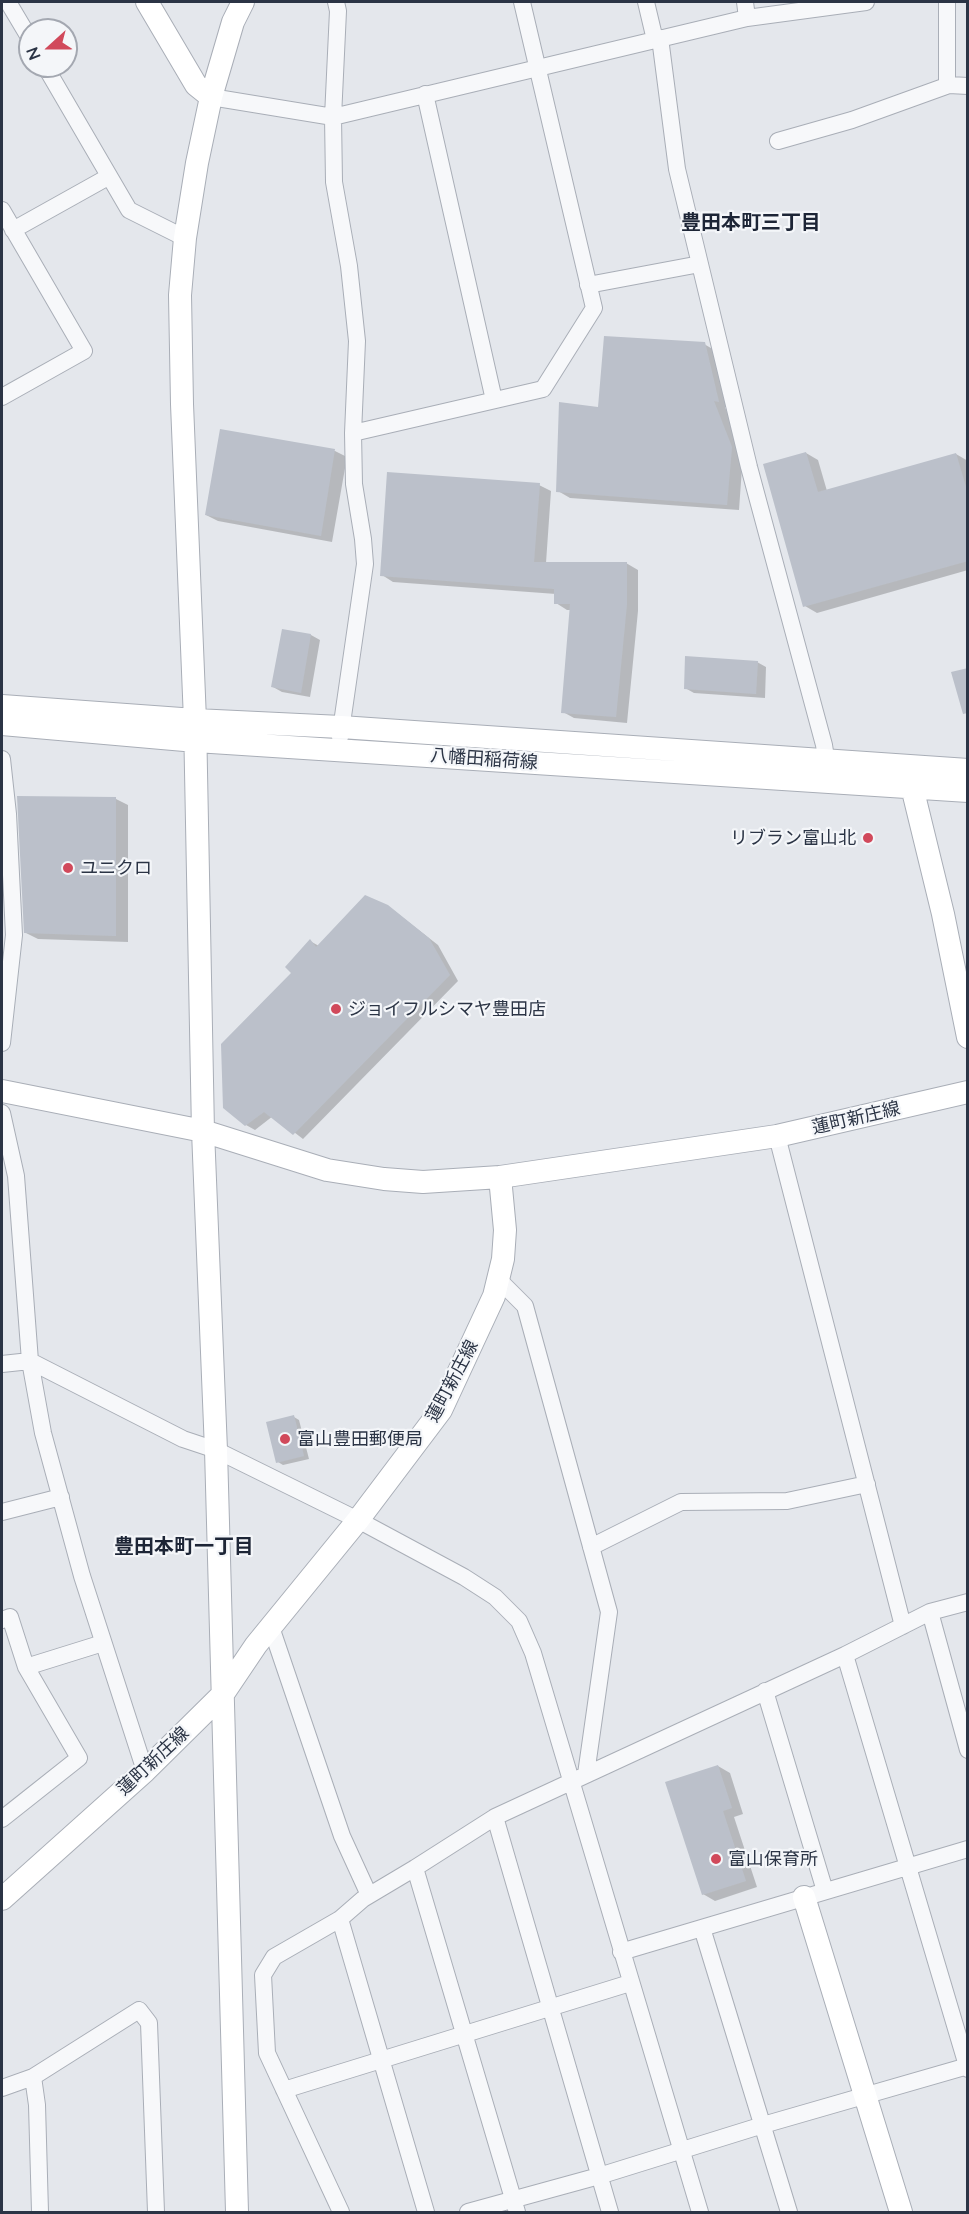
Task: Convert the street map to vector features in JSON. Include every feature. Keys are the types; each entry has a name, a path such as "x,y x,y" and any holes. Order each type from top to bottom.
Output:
{"main road":[{"path":"147,2 196,85 211,97"},
{"path":"237,2212 216,1450 203,1131 196,731 182,404 180,295 185,238 211,97 233,22 243,2"},
{"name":"八幡田稲荷線","path":"2,706 338,750 913,776 968,770"},
{"name":"八幡田稲荷線","path":"2,724 196,731 341,727 828,771"},
{"path":"913,776 968,1037"},
{"name":"八幡田稲荷線","path":"913,776 968,791"},
{"path":"2,1091 203,1131 327,1170 384,1179 423,1182 500,1177"},
{"name":"蓮町新庄線","path":"2,1899 145,1771 223,1694 256,1645 358,1520 441,1410 494,1296 503,1259 505,1230 500,1177 777,1137 968,1092"},
{"path":"815,1894 865,2095 901,2212"}],"street":[{"path":"8,2 18,19"},
{"path":"336,2 338,11 333,117 334,182 349,266 357,341 353,433 354,484 365,564 338,750"},
{"path":"353,433 543,388 594,308 522,2"},
{"path":"646,2 658,39 677,169 749,467 828,771"},
{"path":"211,97 333,117 658,39 746,10 856,2"},
{"path":"947,2 947,81 949,85"},
{"path":"52,78 129,210 185,238"},
{"path":"778,141 852,120 949,85 968,86"},
{"path":"425,94 494,400"},
{"path":"13,230 108,177"},
{"path":"2,210 84,351 2,397"},
{"path":"588,285 700,264"},
{"path":"2,706 2,711"},
{"path":"2,759 8,814 14,935 2,1043"},
{"path":"2,1113 16,1176 30,1361 43,1433 103,1643 145,1771"},
{"path":"777,1137 903,1626"},
{"path":"498,1279 525,1306 609,1612 579,1777"},
{"path":"2,1364 30,1361 183,1439 216,1450 358,1520 464,1577 495,1598 519,1620 579,1777 621,1952 683,2149 700,2212"},
{"path":"591,1547 681,1502 787,1501 867,1484"},
{"path":"2,1512 61,1497"},
{"path":"341,2212 267,2053 263,1975 274,1957 340,1919 369,1895 495,1817 845,1655 930,1612 968,1602"},
{"path":"930,1612 968,1750"},
{"path":"2,1620 10,1617 26,1667 79,1758 2,1819"},
{"path":"271,1626 342,1836 369,1895"},
{"path":"26,1667 103,1643"},
{"path":"468,2212 515,2206 683,2149 967,2067 845,1655"},
{"path":"765,1691 815,1894"},
{"path":"495,1817 610,2212"},
{"path":"621,1952 968,1849"},
{"path":"416,1868 515,2206"},
{"path":"340,1919 426,2212"},
{"path":"702,1928 789,2212"},
{"path":"284,2090 630,1983"},
{"path":"2,2088 33,2077 139,2010 149,2023 156,2212"},
{"path":"33,2077 37,2105 40,2212"}],"building":[{"path":"604,336 705,342 719,402 714,401 732,447 727,505 556,492 559,402 598,407"},
{"path":"220,429 335,449 321,536 205,515"},
{"path":"806,452 818,492 956,453 968,494 968,561 803,607 763,464"},
{"path":"387,472 540,483 534,562 627,562 627,604 616,717 561,713 570,604 554,604 554,589 380,576"},
{"path":"282,629 311,634 301,693 271,687"},
{"path":"685,656 758,661 756,694 684,689"},
{"path":"968,668 968,713 963,714 951,672"},
{"path":"17,796 116,797 116,936 24,933"},
{"name":"ジョイフルシマヤ豊田店","path":"365,895 388,905 429,938 450,975 293,1135 264,1112 245,1126 223,1108 221,1044 291,973 285,967 310,939 316,947"},
{"path":"294,1415 304,1456 276,1463 266,1422"},
{"path":"718,1765 732,1808 723,1811 746,1881 702,1895 665,1782"}],"place":[{"name":"リブラン富山北","path":"868,838"},
{"name":"ユニクロ","path":"68,868"},
{"name":"ジョイフルシマヤ豊田店","path":"336,1009"},
{"name":"富山豊田郵便局","path":"285,1439"},
{"name":"富山保育所","path":"716,1859"}],"district":[{"name":"豊田本町三丁目","path":"751,223"},
{"name":"豊田本町一丁目","path":"184,1547"}]}
